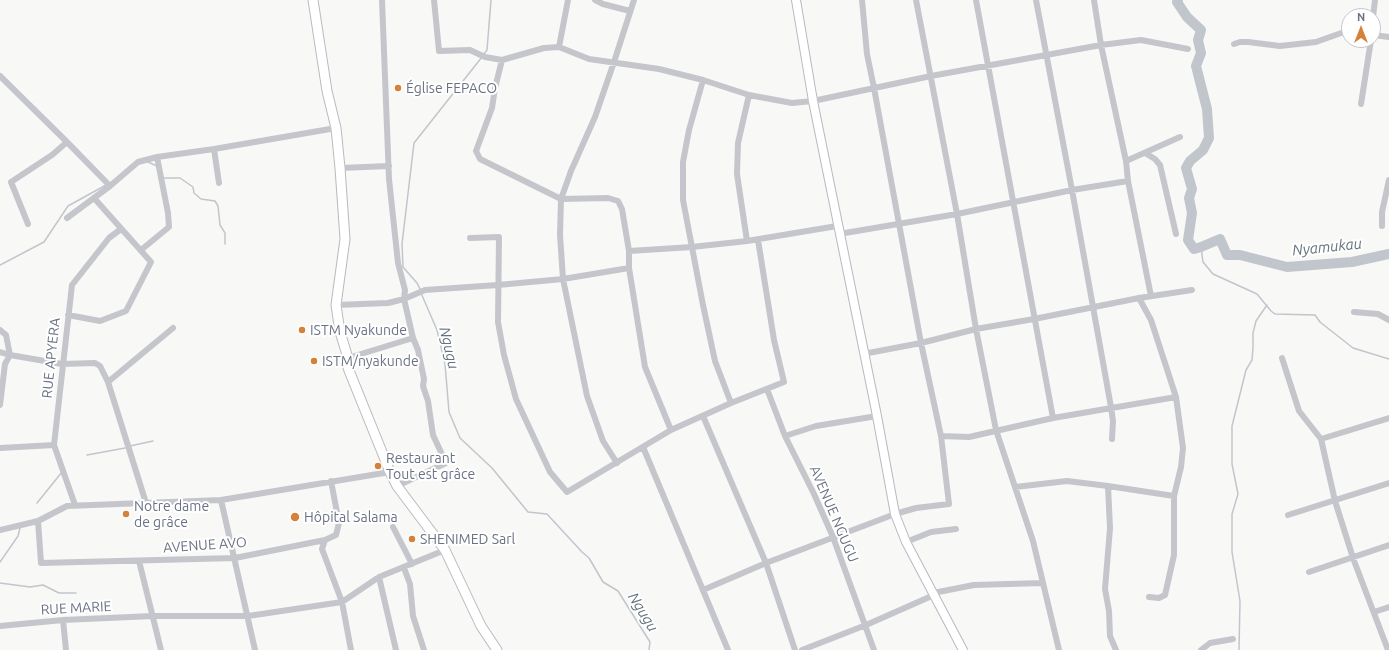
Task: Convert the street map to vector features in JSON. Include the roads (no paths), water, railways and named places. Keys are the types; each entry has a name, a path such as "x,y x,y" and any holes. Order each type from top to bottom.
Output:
{"main road":[{"path":"313,0 326,91 336,128 340,168 345,239 336,305 340,332 348,358 348,368 397,486 445,550 481,626 497,650"}],"street":[{"path":"382,0 389,166 398,263 405,290 404,299 413,338 418,350 424,379 423,386 428,401 433,435 446,463 397,486"},
{"path":"434,0 439,50 470,50 502,60 544,48 559,47 589,59 659,69 703,80 749,95 792,103 812,101 931,76 989,67 1101,45 1141,40 1188,49"},
{"path":"559,47 568,0"},
{"path":"595,0 602,4 630,11"},
{"path":"617,463 603,441 587,396 563,279 560,235 561,199 571,171 595,117 634,0"},
{"path":"796,0 812,101 877,416 895,514 906,542 963,650"},
{"path":"702,590 766,563 895,514 916,508 948,504 940,436 898,223 867,54 862,0"},
{"path":"916,0 996,430 1033,541 1059,650"},
{"path":"976,0 1053,418"},
{"path":"1036,0 1111,407 1113,421 1112,439"},
{"path":"1094,0 1101,45 1126,161 1128,181 1151,296"},
{"path":"1234,44 1248,42 1280,46 1316,42 1341,33"},
{"path":"1361,104 1370,48"},
{"path":"502,60 492,108 476,151 480,159 561,199 608,198 618,201 622,209 629,251 630,268 645,366 671,430"},
{"path":"0,76 68,142 108,185"},
{"path":"703,80 682,162 684,200 715,361 731,403"},
{"path":"747,241 737,174 738,143 749,95"},
{"path":"67,218 138,162 156,157 214,149 336,128"},
{"path":"1126,161 1180,138"},
{"path":"28,224 11,182 52,155 68,142"},
{"path":"214,149 219,183"},
{"path":"1145,153 1155,159 1160,166 1176,234"},
{"path":"141,250 169,227 168,213 156,157"},
{"path":"340,168 389,166"},
{"path":"1382,226 1382,212 1389,180"},
{"path":"629,251 692,247 898,223 957,214 1072,190 1128,181"},
{"path":"68,315 100,321 126,311 151,262 94,198"},
{"name":"RUE APYERA","path":"75,505 54,445 72,284 109,238 121,229"},
{"path":"470,238 499,237 498,322 504,355 516,398 550,472 567,492 671,430 731,403 784,382 774,340 758,240"},
{"path":"336,305 388,303 404,299 425,290 563,279 630,268"},
{"path":"863,354 921,343 976,329 1139,298 1192,290"},
{"path":"1139,298 1151,320 1176,397 1183,448 1181,467 1174,496 1174,555 1166,595 1159,598 1149,597"},
{"path":"1354,312 1378,314 1389,320"},
{"path":"108,382 173,328"},
{"path":"0,330 6,335 10,355 5,364 0,405"},
{"path":"348,358 413,338"},
{"path":"0,352 62,364 95,363 100,366 108,382 146,503"},
{"path":"1282,358 1299,411 1321,439 1335,501 1353,558 1388,650"},
{"name":"AVENUE NGUGU","path":"767,389 785,436 814,494 833,538 874,650"},
{"path":"940,436 969,437 1053,418 1176,397"},
{"path":"703,416 766,563 796,650"},
{"path":"785,436 816,426 877,416"},
{"path":"1321,439 1389,418"},
{"path":"0,448 54,445"},
{"path":"644,447 728,650"},
{"path":"0,530 38,521 67,506 221,500 390,472"},
{"path":"331,481 339,523 336,535 325,540 322,549 342,602 351,650"},
{"path":"1015,487 1068,482 1108,486 1174,496"},
{"path":"1288,515 1389,483"},
{"path":"1108,486 1110,528 1104,589 1109,611 1110,636 1116,650"},
{"path":"221,500 255,650"},
{"name":"AVENUE AVO","path":"38,521 41,563 235,558 325,540"},
{"path":"392,527 412,564"},
{"path":"906,542 931,532 956,529"},
{"path":"1309,572 1389,545"},
{"path":"342,602 379,577 445,550"},
{"path":"139,561 161,650"},
{"path":"404,568 410,584 413,616 424,650"},
{"path":"379,577 396,650"},
{"path":"802,650 866,625 934,594 974,585 1043,583"},
{"name":"RUE MARIE","path":"0,626 63,620 153,616 248,616 342,602"},
{"path":"1374,612 1389,608"},
{"path":"63,620 66,650"},
{"path":"1201,650 1210,643 1234,639"}],"waterway":[{"name":"Ngugu","path":"484,54 487,50 491,0"},
{"name":"Nyamukau","path":"1178,0 1177,2 1187,17 1201,30 1198,40 1201,53 1196,66 1207,109 1209,138 1203,150 1190,161 1186,168 1192,189 1189,198 1192,213 1188,240 1194,249 1220,239 1227,255 1240,255 1287,267 1352,262 1389,254"},
{"name":"Ngugu","path":"420,289 417,283 403,267 402,244 414,143 482,57"},
{"path":"148,162 157,166"},
{"path":"164,178 180,178 193,187 194,193 201,199 215,201 218,206 220,225 225,233 225,244"},
{"path":"0,265 44,242 68,206 106,185"},
{"path":"1201,247 1203,262 1213,274 1257,294 1275,314 1315,315 1320,322 1353,348 1389,359"},
{"name":"Ngugu","path":"421,293 437,330 445,364 449,412 460,438 492,468 528,512 547,514 589,558 603,582 618,591 650,642 649,650"},
{"path":"1239,650 1240,601 1232,552 1232,514 1238,494 1232,464 1232,426 1246,370 1252,360 1253,333 1256,321 1267,305"},
{"path":"130,446 153,441"},
{"path":"87,455 125,448"},
{"path":"37,503 62,472"},
{"path":"0,562 18,536 20,528"},
{"path":"0,583 30,587 43,585 59,593 76,593"}],"place":[{"name":"Église FEPACO","path":"398,88"},
{"name":"ISTM Nyakunde","path":"302,330"},
{"name":"ISTM/nyakunde","path":"314,361"},
{"name":"Restaurant Tout est grâce","path":"378,466"},
{"name":"Notre dame de grâce","path":"126,514"},
{"name":"Hôpital Salama","path":"295,517"},
{"name":"SHENIMED Sarl","path":"412,539"}]}
